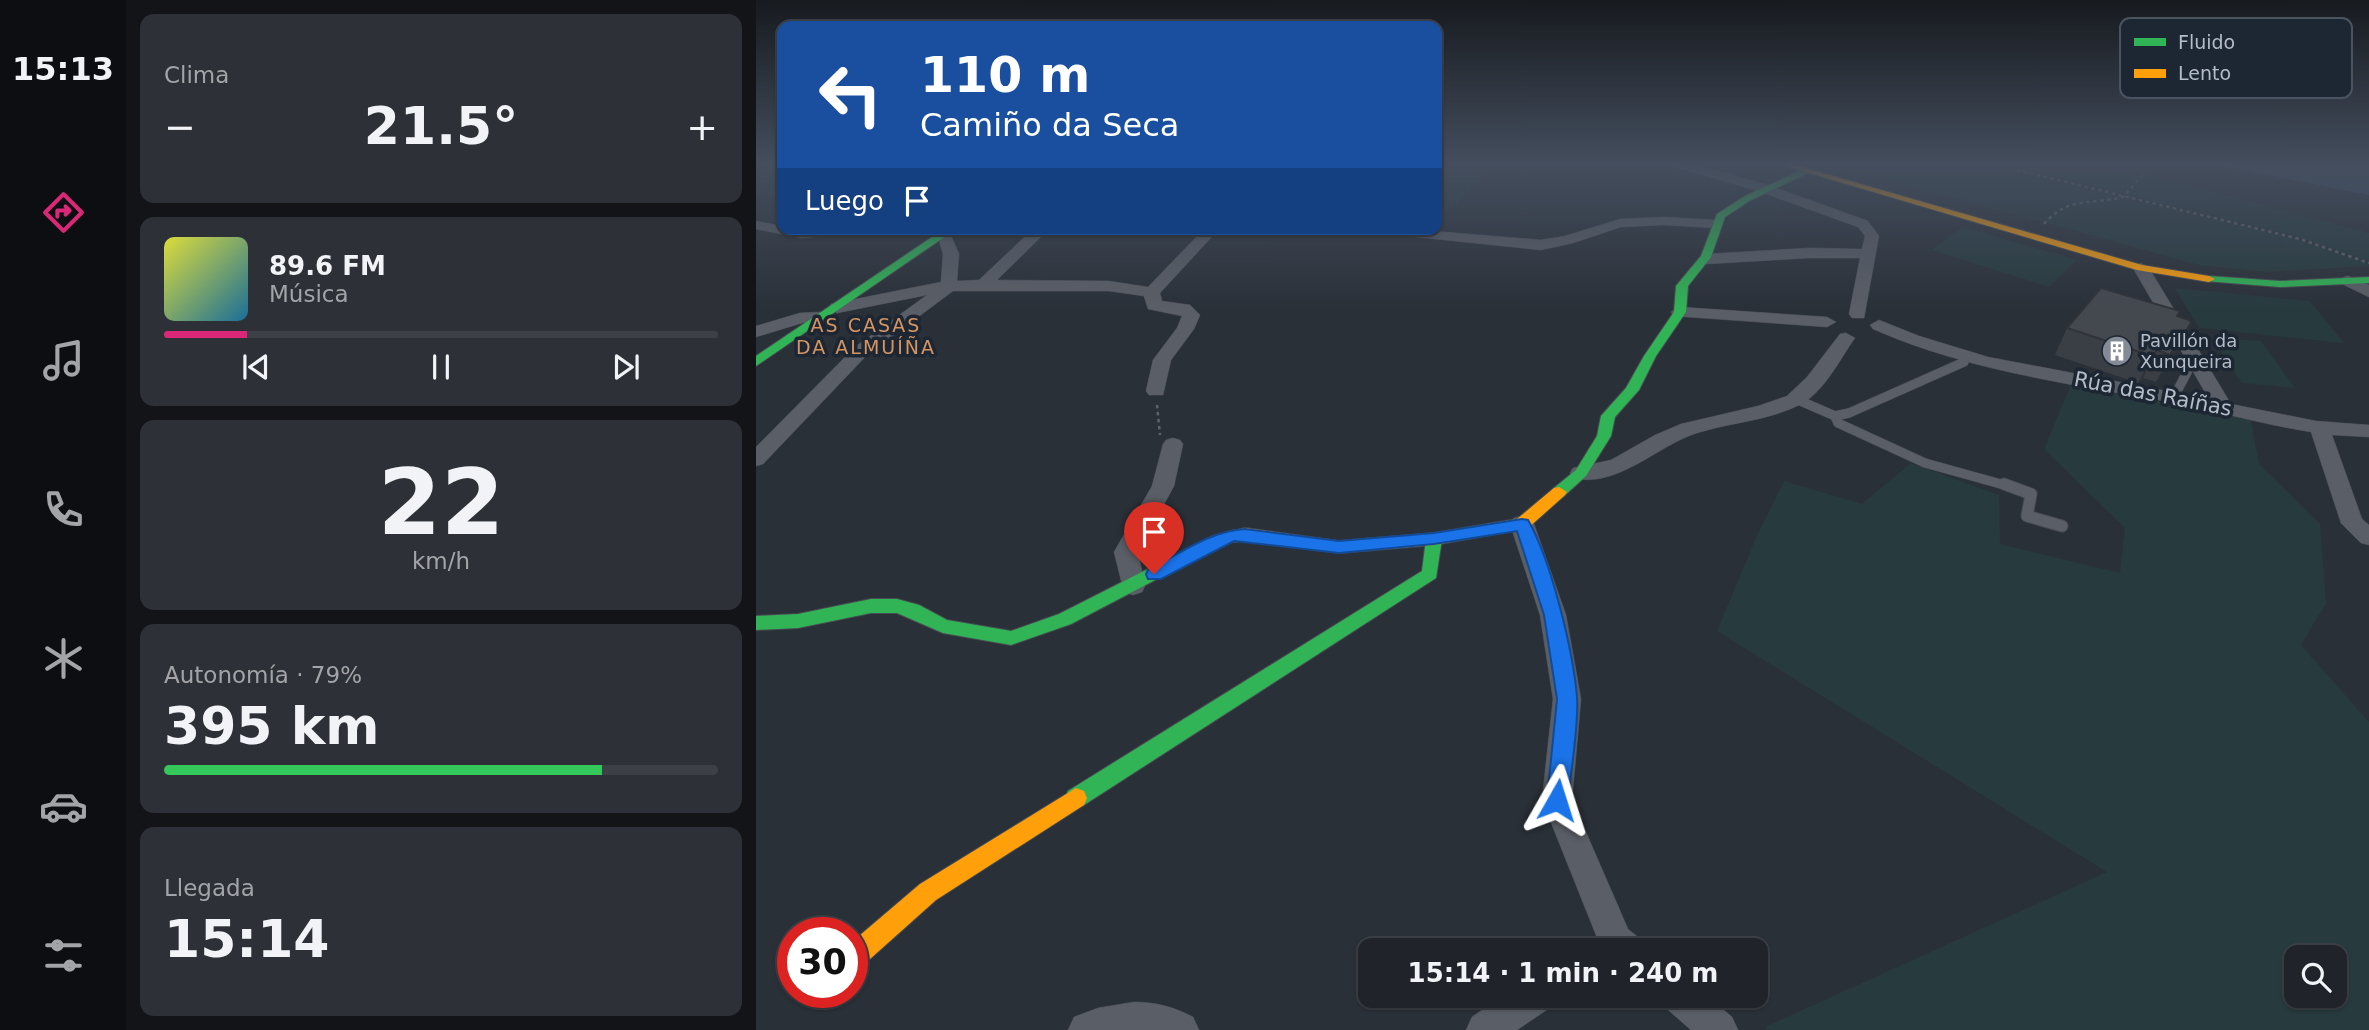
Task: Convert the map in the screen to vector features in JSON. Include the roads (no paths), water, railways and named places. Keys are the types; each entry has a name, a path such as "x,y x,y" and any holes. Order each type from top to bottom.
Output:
{"street":[{"path":"756,623 797,621 871,606 897,606 913,610 943,626 1011,638 1065,619 1233,535 1245,534 1339,547 1434,538 1522,524 1581,473 1604,436 1608,416 1632,390 1650,356 1680,312 1677,295 1692,271 1706,259 1716,224 1724,213"},
{"path":"1833,213 1863,224 1872,236 1858,314 1864,335"},
{"path":"1952,213 2141,268 2228,282 2280,284 2369,280"},
{"path":"1437,235 1541,245 1568,240 1620,223 1663,221 1716,224"},
{"path":"758,227 777,230"},
{"path":"756,362 944,235"},
{"path":"756,460 862,351 948,286 951,254 948,235"},
{"path":"983,285 1036,235"},
{"path":"1152,292 1206,235"},
{"path":"1706,259 1809,253 1870,254"},
{"path":"2141,268 2224,408"},
{"path":"2348,281 2369,292"},
{"path":"756,332 800,318 948,286 1109,286 1152,292"},
{"path":"1152,292 1154,305 1184,309 1191,315 1185,329 1162,360 1156,391"},
{"path":"1680,312 1827,322 1835,315 1858,314"},
{"path":"1827,322 1834,332 1864,335"},
{"path":"1581,473 1598,473 1613,469 1676,432 1756,413 1796,399 1864,335"},
{"name":"Rúa das Raíñas","path":"1864,335 2224,408 2319,426 2369,431"},
{"path":"2319,426 2352,523 2369,537"},
{"path":"1133,586 1126,552 1163,486 1173,444"},
{"path":"1522,524 1553,615 1567,699 1557,800 1611,938"},
{"path":"868,944 928,892 1430,573 1434,538"},
{"path":"1485,1030 1517,1008"},
{"path":"1694,1008 1720,1030"},
{"path":"1087,1030 1123,1019 1170,1024 1180,1030"}],"lane":[{"path":"1796,399 1835,416 1850,413 1964,362 1966,355"},
{"path":"2174,397 2195,357"},
{"path":"1835,416 1838,423 1908,456 2031,494 2027,516 2062,526"}],"place":[{"name":"Pavillón da Xunqueira","path":"2117,351"}],"district":[{"name":"AS CASAS DA ALMUÍÑA","path":"866,336"}]}
